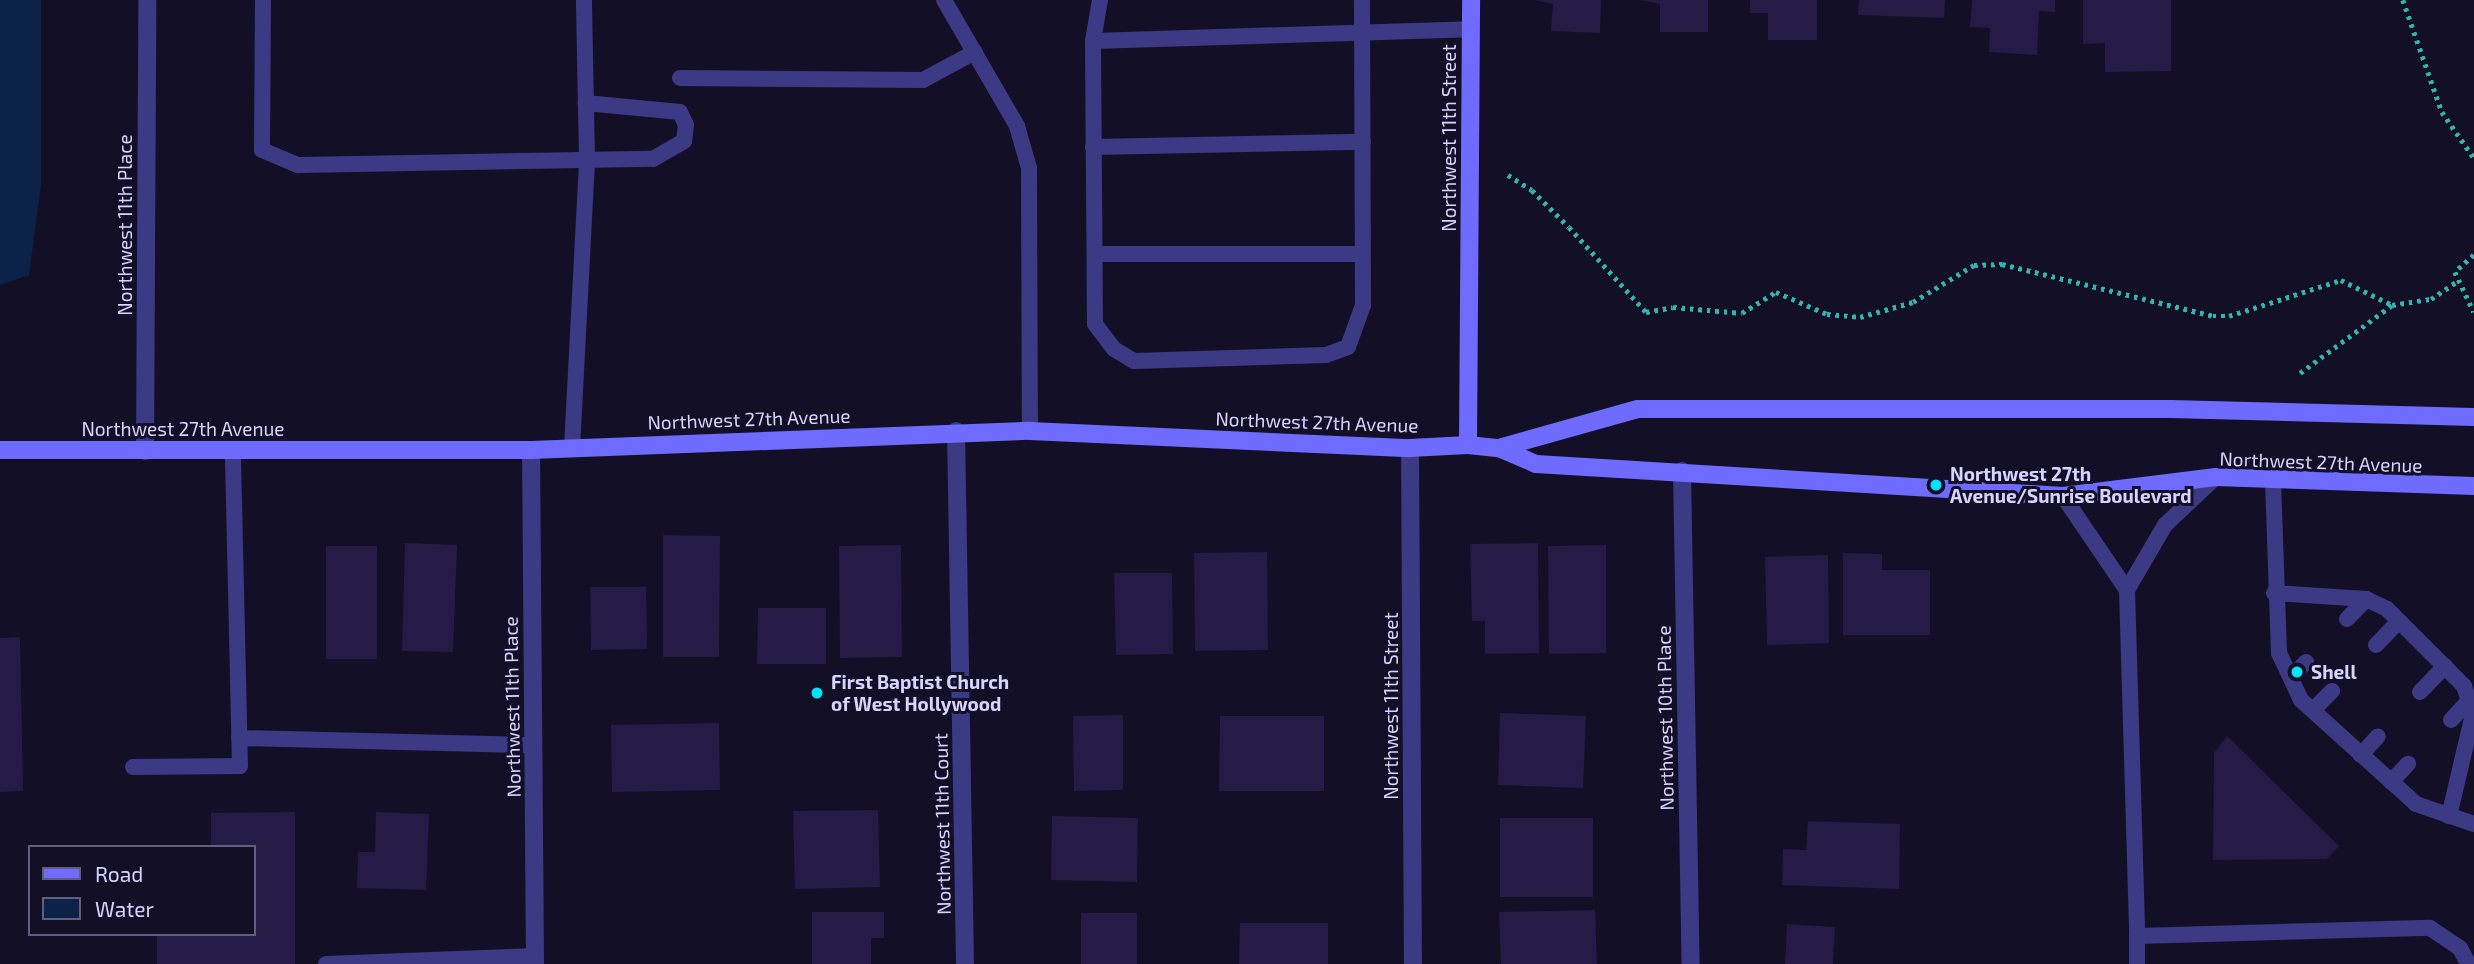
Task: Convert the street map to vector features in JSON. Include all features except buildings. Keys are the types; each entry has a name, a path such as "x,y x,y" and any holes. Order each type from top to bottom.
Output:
{"street":[{"name":"Northwest 11th Place","path":"145,451 147,0"},
{"name":"Northwest 11th Street","path":"1468,445 1471,0"},
{"name":"Northwest 27th Avenue","path":"1499,448 1638,409 2170,409 2474,417"},
{"name":"Northwest 27th Avenue","path":"0,450 531,450 956,431 1030,431 1410,448 1468,445 1499,448 1536,464 2063,496 2216,477 2474,486"},
{"name":"Northwest 11th Court","path":"956,431 965,964"},
{"name":"Northwest 11th Street","path":"1410,448 1413,964"},
{"name":"Northwest 11th Place","path":"531,450 535,960"},
{"name":"Northwest 10th Place","path":"1682,471 1691,964"}],"lane":[{"path":"263,0 262,150 298,165 653,159 684,141 686,125 680,112 665,107 585,103"},
{"path":"572,447 587,160 584,0"},
{"path":"944,0 1017,126 1029,168 1030,431"},
{"path":"1100,0 1093,41 1095,324 1114,349 1134,361 1326,355 1348,346 1363,305 1362,0"},
{"path":"1093,41 1470,29"},
{"path":"680,78 923,80 975,52"},
{"path":"1093,147 1363,142"},
{"path":"1095,254 1362,254"},
{"path":"133,766 240,765 233,449"},
{"path":"2137,964 2127,590 2165,525 2216,477"},
{"path":"2273,481 2274,593 2279,653 2301,700 2416,804 2474,824"},
{"path":"2063,496 2127,590"},
{"path":"2274,593 2366,599 2399,621 2464,686 2473,714 2449,816"},
{"path":"2347,619 2366,599"},
{"path":"2376,645 2399,621"},
{"path":"2291,678 2306,662"},
{"path":"2420,692 2445,666"},
{"path":"2313,710 2332,691"},
{"path":"2451,720 2469,701"},
{"path":"2361,755 2378,736"},
{"path":"239,738 534,745"},
{"path":"2391,782 2408,764"},
{"path":"2137,936 2430,928 2460,948 2468,964"},
{"path":"326,964 535,960"}],"path":[{"path":"2403,0 2442,111 2474,158"},
{"path":"1508,176 1532,190 1646,312 1673,307 1742,313 1776,292 1827,314 1860,317 1913,302 1975,265 2002,264 2213,316 2229,316 2341,280 2392,305"},
{"path":"2474,255 2455,272 2474,313"},
{"path":"2300,373 2392,305 2431,299 2459,280"}],"water":[{"path":"0,0 41,0 41,185 29,275 0,285"}],"place":[{"name":"Northwest 27th Avenue/Sunrise Boulevard","path":"1936,485"},
{"name":"Shell","path":"2297,672"},
{"name":"First Baptist Church of West Hollywood","path":"817,693"}]}
